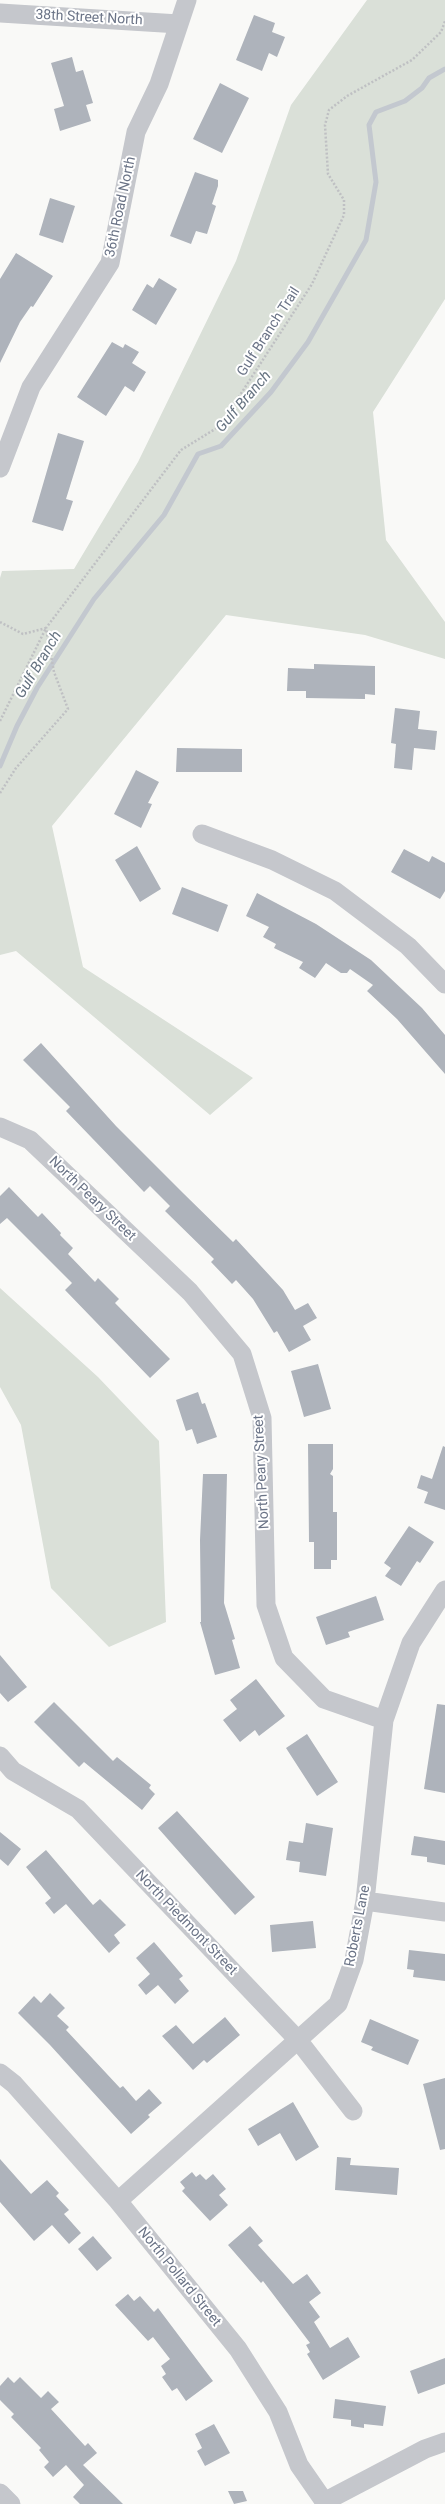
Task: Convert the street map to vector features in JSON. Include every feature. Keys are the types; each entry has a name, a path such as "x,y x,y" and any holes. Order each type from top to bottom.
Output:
{"street":[{"name":"36th Road North","path":"0,468 31,387 110,263 136,132 159,84 187,0"},
{"name":"38th Street North","path":"0,13 179,24"},
{"path":"202,834 272,860 334,891 408,946 445,984"},
{"name":"North Peary Street","path":"0,1127 30,1140 190,1292 242,1354 262,1418 266,1605 284,1658 324,1699 384,1720"},
{"name":"Roberts Lane","path":"118,2202 338,2004 354,1960 365,1901 384,1720 411,1643 445,1590"},
{"name":"North Piedmont Street","path":"0,1756 13,1771 78,1809 298,2040 352,2111"},
{"path":"365,1901 445,1912"},
{"name":"North Pollard Street","path":"0,2073 14,2084 118,2202 238,2349 278,2412 299,2465 325,2503"},
{"path":"325,2503 425,2449 445,2442"},
{"path":"0,2493 11,2504"}],"path":[{"name":"Gulf Branch Trail","path":"0,722 46,628 181,450 220,426 312,284 344,215 344,200 328,174 325,125 329,110 347,96 412,60 440,32 445,22"},
{"path":"0,622 23,634 46,628 54,672 68,709 16,768 0,793"}],"shaded area":[{"path":"367,0 445,0 445,299 373,412 386,540 445,622 445,659 365,635 226,615 52,826 83,967 253,1078 210,1115 16,951 0,955 0,578 2,571 74,569 138,462 236,261 291,105"},
{"path":"0,1288 98,1377 159,1441 166,1622 109,1647 51,1588 21,1425 0,1387"}],"building":[{"path":"254,15 275,23 272,32 285,37 277,57 269,53 262,71 236,60"},
{"path":"72,57 76,72 83,70 93,103 86,105 91,121 60,131 54,109 64,106 51,63"},
{"path":"220,83 249,98 222,153 193,139"},
{"path":"195,172 218,180 218,186 212,204 216,206 207,234 196,231 191,244 170,236"},
{"path":"50,198 75,206 63,243 39,235"},
{"path":"16,253 53,276 33,307 31,306 20,322 0,363 0,279"},
{"path":"159,278 177,289 156,325 132,310 147,284 153,288"},
{"path":"112,342 123,348 125,344 139,352 132,363 146,372 134,392 125,386 106,416 77,397"},
{"path":"58,433 84,441 66,499 73,501 63,531 32,522"},
{"path":"314,664 375,666 375,695 365,694 365,699 306,698 306,691 287,691 288,668 314,669"},
{"path":"395,708 420,711 418,729 437,731 435,750 414,748 412,770 394,768 396,744 391,743"},
{"path":"177,748 242,749 242,772 176,772"},
{"path":"136,770 159,782 148,803 152,804 141,828 114,814"},
{"path":"137,846 161,889 140,902 115,860"},
{"path":"404,849 429,862 432,856 445,863 445,891 440,899 391,872"},
{"path":"182,887 228,905 218,932 172,914"},
{"path":"257,893 316,924 371,960 422,1008 445,1035 445,1074 397,1019 367,991 373,985 350,969 347,973 341,973 326,963 315,978 299,968 303,962 274,948 276,944 263,937 269,927 246,916"},
{"path":"41,1043 116,1126 233,1242 236,1239 283,1290 295,1310 308,1303 317,1318 303,1326 311,1340 289,1352 277,1331 274,1333 253,1299 236,1280 232,1284 211,1262 214,1259 165,1211 170,1206 150,1186 144,1192 66,1111 70,1107 23,1060"},
{"path":"9,1187 38,1217 42,1213 61,1233 60,1235 73,1248 68,1254 95,1282 98,1278 119,1299 115,1303 170,1359 150,1378 65,1290 72,1283 7,1218 0,1224 0,1196"},
{"path":"318,1364 331,1409 304,1417 291,1371"},
{"path":"198,1392 202,1404 205,1403 217,1437 197,1444 192,1429 186,1431 176,1400"},
{"path":"308,1444 333,1444 333,1469 330,1474 333,1476 333,1512 337,1512 337,1560 331,1560 331,1569 314,1569 314,1542 309,1542"},
{"path":"443,1446 445,1447 445,1510 424,1503 428,1492 417,1488 421,1475 432,1479"},
{"path":"203,1474 227,1474 224,1603 235,1639 232,1640 240,1668 215,1675 200,1622 200,1540"},
{"path":"409,1526 434,1542 420,1563 417,1561 401,1586 385,1576 391,1568 384,1563"},
{"path":"376,1596 384,1620 348,1632 350,1637 326,1645 316,1617"},
{"path":"0,1655 27,1687 8,1702 0,1693"},
{"path":"256,1679 285,1716 259,1736 255,1730 240,1742 223,1720 237,1709 230,1700"},
{"path":"54,1702 113,1761 117,1757 151,1785 149,1788 155,1794 142,1810 84,1762 79,1767 34,1722"},
{"path":"437,1704 445,1705 445,1793 424,1789"},
{"path":"307,1734 338,1782 317,1796 286,1748"},
{"path":"177,1811 255,1897 235,1915 158,1828"},
{"path":"306,1823 333,1828 326,1876 299,1872 300,1862 286,1860 289,1841 303,1843"},
{"path":"0,1832 21,1849 8,1866 0,1859"},
{"path":"414,1836 445,1841 445,1865 427,1862 427,1857 411,1855"},
{"path":"46,1850 93,1905 100,1899 126,1925 114,1935 120,1943 109,1953 66,1904 54,1914 45,1903 51,1898 26,1867"},
{"path":"313,1921 316,1948 272,1952 270,1925"},
{"path":"154,1942 183,1976 179,1979 189,1991 175,2004 158,1985 146,1995 138,1985 150,1974 136,1958"},
{"path":"409,1950 445,1954 445,1981 413,1977 414,1970 407,1969"},
{"path":"50,1993 65,2008 57,2016 69,2027 66,2030 120,2088 123,2086 136,2101 149,2089 162,2103 148,2115 150,2117 131,2134 50,2045 18,2013 34,1996 41,2003"},
{"path":"225,2017 240,2035 207,2063 204,2060 193,2070 162,2036 176,2025 193,2044"},
{"path":"370,2019 419,2040 408,2065 371,2050 373,2047 361,2042"},
{"path":"445,2078 445,2149 440,2150 423,2084"},
{"path":"293,2102 319,2147 296,2161 280,2133 258,2146 248,2129"},
{"path":"337,2157 351,2158 350,2165 399,2168 397,2195 335,2190"},
{"path":"0,2159 31,2194 47,2180 59,2193 56,2196 69,2210 64,2214 81,2233 69,2244 52,2225 34,2241 0,2202"},
{"path":"192,2172 196,2177 200,2174 206,2180 213,2174 226,2189 219,2195 228,2205 210,2221 182,2191 185,2188 180,2182"},
{"path":"250,2226 263,2241 258,2245 293,2284 307,2274 321,2293 309,2302 320,2317 314,2322 330,2348 348,2337 360,2357 323,2380 307,2354 310,2352 306,2345 310,2343 263,2281 261,2283 228,2245"},
{"path":"93,2236 112,2258 97,2271 78,2249"},
{"path":"128,2294 134,2301 140,2296 154,2312 158,2308 213,2381 186,2401 177,2388 172,2391 162,2377 166,2374 161,2366 170,2359 153,2337 148,2341 115,2305"},
{"path":"445,2358 445,2384 418,2394 410,2371"},
{"path":"8,2377 14,2383 20,2377 41,2398 48,2391 59,2402 51,2409 85,2446 88,2443 97,2453 83,2465 123,2504 80,2504 73,2497 84,2485 66,2465 53,2477 44,2467 49,2462 39,2450 41,2448 11,2417 14,2414 0,2400 0,2386"},
{"path":"335,2399 386,2406 383,2426 364,2424 364,2428 351,2426 351,2420 333,2418"},
{"path":"214,2424 230,2453 205,2466 197,2451 202,2448 195,2434"},
{"path":"228,2491 243,2491 247,2501 234,2504"}],"waterway":[{"name":"Gulf Branch","path":"0,766 17,726 37,688 94,599 164,515 198,454 221,446 271,392 308,342 366,240 376,182 369,125 376,112 405,101 422,88 429,78 445,69"}]}
